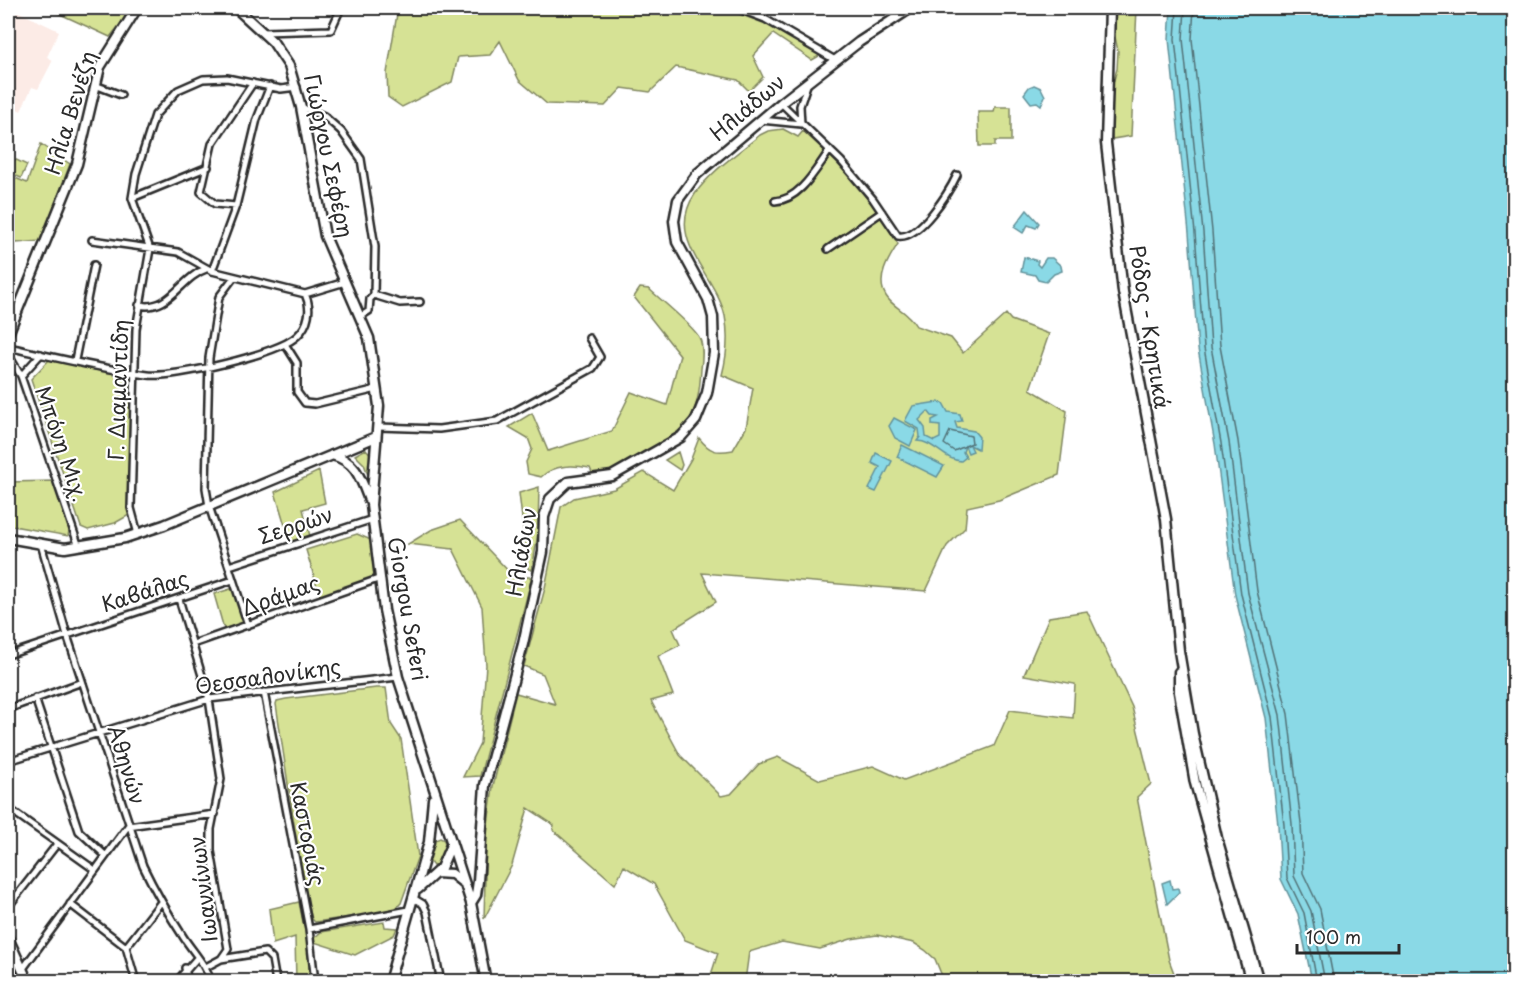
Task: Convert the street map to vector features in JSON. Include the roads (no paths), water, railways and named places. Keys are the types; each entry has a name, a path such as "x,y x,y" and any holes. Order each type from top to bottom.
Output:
{"main road":[{"name":"Ηλία Βενέζη","path":"8,334 77,164 95,85 104,59 137,8"},
{"name":"Γιώργου Σεφέρη","path":"236,8 263,32 286,59 297,87 321,220 329,248 369,338 378,389 378,427 371,505"},
{"name":"Ηλιάδων","path":"471,903 476,895 478,881 485,785 526,632 543,552 544,517 547,506 555,492 568,482 612,476 681,437 696,420 711,374 714,326 708,298 677,242 675,212 684,189 697,174 808,81 911,8"},
{"name":"Ρόδος - Κρητικά","path":"1110,8 1106,143 1113,216 1129,329 1166,519 1179,651"},
{"path":"8,538 41,544 79,547 138,534 376,437"},
{"path":"332,455 343,458 356,468 371,505"},
{"name":"Giorgou Seferi","path":"371,505 384,610 398,677 432,788"},
{"path":"1179,651 1193,735 1212,818 1259,981"},
{"path":"1179,651 1179,692 1184,724 1210,840 1251,981"},
{"path":"389,981 429,842 433,818 432,788"},
{"path":"432,788 471,903 486,981"},
{"path":"429,842 441,836 448,839 451,845"},
{"path":"415,895 442,865 451,845"},
{"path":"423,863 427,872 452,874 466,888 475,889 478,881"},
{"path":"8,938 28,981"}],"street":[{"path":"263,32 331,30 341,8"},
{"path":"736,8 765,19 835,60"},
{"path":"150,249 132,198 136,174 155,115 162,105 178,90 203,79 226,78 281,89 297,87"},
{"path":"801,124 800,106 808,81"},
{"path":"236,206 215,204 201,192 212,144 253,83"},
{"path":"95,85 121,95"},
{"path":"209,270 236,206 257,119 270,86"},
{"path":"781,104 830,150 882,212 898,236 904,237 932,214 948,195 957,175"},
{"path":"301,107 324,116 341,131 361,159 375,247 374,295 370,299 369,311 361,316"},
{"path":"760,120 801,124"},
{"path":"775,201 782,201 794,194 810,178 830,150"},
{"path":"132,198 208,167"},
{"path":"828,249 882,212"},
{"path":"92,240 178,252 209,270 305,294 345,282"},
{"name":"Γ. Διαμαντίδη","path":"138,534 131,508 135,371 140,305 150,249"},
{"path":"75,360 94,265"},
{"path":"140,305 156,306 175,294 198,272 209,270"},
{"path":"234,277 219,297 210,366 206,488 209,506 248,625"},
{"path":"8,347 147,375 178,375 285,344 297,337 305,327 309,302 305,294"},
{"path":"374,295 400,303 420,302"},
{"path":"378,427 453,428 509,417 593,369 600,357 589,338"},
{"path":"285,344 297,363 297,392 305,403 315,404 378,389"},
{"name":"Μπόνη Μιχ.","path":"8,354 21,376 79,547"},
{"path":"21,376 41,354"},
{"name":"Σερρών","path":"229,566 372,519"},
{"name":"Αθηνών","path":"41,544 67,635 142,866 161,902 197,958 206,967 211,981"},
{"name":"Δράμας","path":"193,644 381,578"},
{"name":"Καβάλας","path":"8,655 233,580"},
{"name":"Ιωαννίνων","path":"179,598 209,699 221,779 211,829 216,886 229,943 221,959"},
{"name":"Θεσσαλονίκης","path":"8,761 209,699 398,677"},
{"path":"8,708 82,682"},
{"name":"Καστοριάς","path":"264,692 309,929 315,981"},
{"path":"34,698 79,831 106,856"},
{"path":"8,808 95,870"},
{"path":"22,970 128,826 215,814"},
{"path":"8,907 57,844"},
{"path":"415,895 427,912 441,981"},
{"path":"126,947 161,902"},
{"path":"70,904 126,947 136,981"},
{"path":"309,929 409,910"},
{"path":"206,967 221,959 265,952 272,959 276,981"},
{"path":"176,981 185,968 197,958"},
{"path":"185,968 188,981"}],"water":[{"path":"1171,8 1514,8 1514,981 1312,981 1298,914 1281,879 1278,825 1266,718 1235,595 1215,444 1198,349 1189,233 1169,39"},
{"path":"1034,85 1041,88 1045,96 1041,105 1037,102 1031,103 1024,94 1029,87"},
{"path":"1027,210 1039,223 1036,228 1028,225 1023,233 1014,227"},
{"path":"1024,257 1038,261 1037,264 1040,267 1046,258 1052,258 1061,266 1062,271 1054,274 1046,282 1038,280 1035,275 1021,272"},
{"path":"938,402 943,403 948,412 960,414 962,421 955,422 957,428 974,431 979,437 978,449 970,445 973,451 968,453 965,446 963,452 966,457 961,461 950,458 929,444 917,441 920,437 919,429 905,421 913,406","holes":["928,411 932,416 938,417 932,420 932,425 940,426 940,438 934,441 926,437 925,428 919,420"]},
{"path":"894,418 917,430 910,446 895,438 889,426"},
{"path":"902,445 944,466 937,477 897,457"},
{"path":"876,453 892,461 876,492 869,489 880,467 872,463"},
{"path":"1170,880 1172,889 1178,888 1179,892 1167,904 1162,883"}]}
